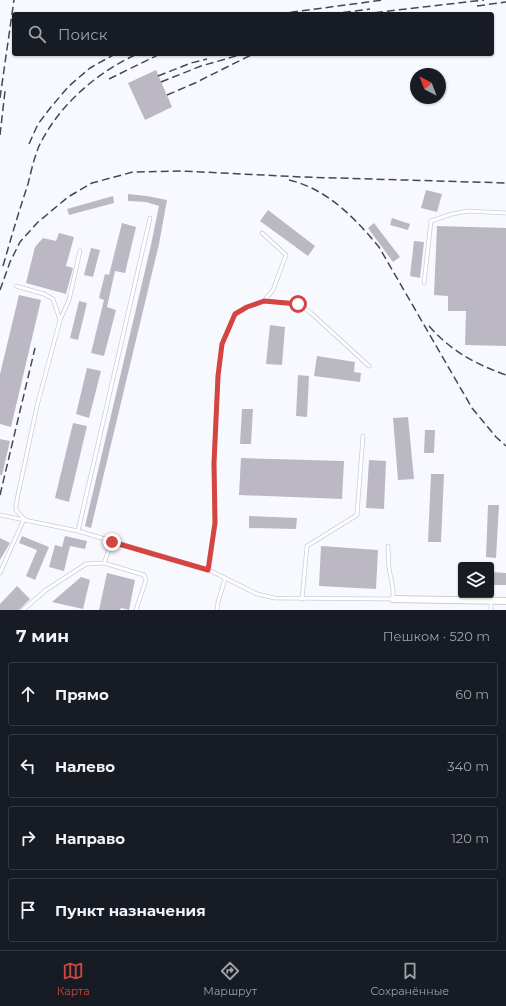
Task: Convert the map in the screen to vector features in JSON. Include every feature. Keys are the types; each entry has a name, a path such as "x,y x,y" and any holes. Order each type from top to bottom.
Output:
{"street":[{"path":"393,599 506,601"}],"lane":[{"path":"424,283 431,220 468,211 506,213"},
{"path":"78,531 150,218"},
{"path":"262,233 286,255 273,290 264,301"},
{"path":"24,519 16,510 16,504 37,406 60,320 68,300 80,251"},
{"path":"16,286 44,294 53,299 60,320"},
{"path":"208,570 215,523 214,463 218,376 222,344 235,314 247,307 264,301 298,304 311,313 369,366"},
{"path":"302,600 307,546 357,515 363,436"},
{"path":"0,515 78,531 208,570 257,594 275,598 302,600 393,599 388,546"},
{"path":"0,573 24,519"},
{"path":"104,562 112,542"},
{"path":"23,610 46,590 86,564 104,562 144,575 146,580 136,610"},
{"path":"217,610 218,602 226,579"},
{"path":"491,601 492,610"}],"building":[{"path":"156,70 172,107 145,120 128,83"},
{"path":"426,190 442,194 437,212 421,208"},
{"path":"128,194 167,200 159,244 91,528 85,526 159,206 146,202 128,201"},
{"path":"113,196 114,203 69,215 67,209"},
{"path":"268,210 315,246 308,256 260,221"},
{"path":"392,218 410,224 408,230 390,225"},
{"path":"122,223 136,227 125,273 115,271 107,307 116,310 104,356 91,353 104,300 99,298 105,274 109,275"},
{"path":"374,223 400,257 393,262 368,228"},
{"path":"437,226 506,228 506,346 465,345 466,311 448,311 448,296 434,295"},
{"path":"59,233 74,237 66,266 73,268 66,294 26,283 35,247 43,238 56,241"},
{"path":"414,241 424,242 420,278 410,276"},
{"path":"91,248 100,250 93,277 84,275"},
{"path":"19,295 41,300 11,427 0,424 0,374"},
{"path":"79,301 87,303 78,340 70,338"},
{"path":"270,325 285,327 282,365 266,364"},
{"path":"317,356 355,362 354,372 361,373 360,382 314,376"},
{"path":"87,368 101,371 89,418 76,414"},
{"path":"298,375 309,376 307,417 296,416"},
{"path":"242,409 253,409 251,444 240,444"},
{"path":"408,417 414,479 398,480 393,418"},
{"path":"73,423 87,426 69,502 55,498"},
{"path":"425,430 435,430 434,453 424,453"},
{"path":"0,439 10,441 2,475 0,475"},
{"path":"241,458 344,461 342,499 239,495"},
{"path":"369,460 386,461 384,509 366,508"},
{"path":"431,474 444,474 441,542 428,542"},
{"path":"488,505 499,505 496,558 486,557"},
{"path":"249,516 297,518 296,529 249,528"},
{"path":"22,536 49,547 35,580 26,576 37,550 19,543"},
{"path":"65,536 87,541 85,549 70,546 64,571 49,567 55,545 62,547"},
{"path":"0,538 10,543 0,560"},
{"path":"321,546 378,550 376,589 319,586"},
{"path":"494,572 506,573 506,585 494,585"},
{"path":"107,573 135,580 129,610 121,608 120,610 99,610"},
{"path":"81,577 90,580 83,609 52,602"},
{"path":"17,586 30,599 19,610 0,610 0,604"}],"railway":[{"path":"12,12 14,0"},
{"path":"293,12 383,0"},
{"path":"380,12 484,0"},
{"path":"477,6 506,2"},
{"path":"347,12 370,9"},
{"path":"0,98 12,14"},
{"path":"29,144 38,124 69,86 90,68 111,56"},
{"path":"3,266 36,155 47,131 57,117 80,92 107,71 133,56"},
{"path":"109,79 156,56"},
{"path":"161,82 201,66 236,56"},
{"path":"167,95 249,56"},
{"path":"158,76 191,63 207,59"},
{"path":"0,135 5,91"},
{"path":"0,290 10,262 20,242 37,223 68,197 92,183 133,172 181,171 303,177 506,183"},
{"path":"289,180 303,184 328,197 350,215 379,247 472,408 496,437 506,446"},
{"path":"429,326 446,343 464,356 506,375"},
{"path":"0,495 35,348"}],"route":[{"path":"112,542 208,570 215,523 214,463 218,376 222,344 235,314 247,307 264,301 298,304"}]}
